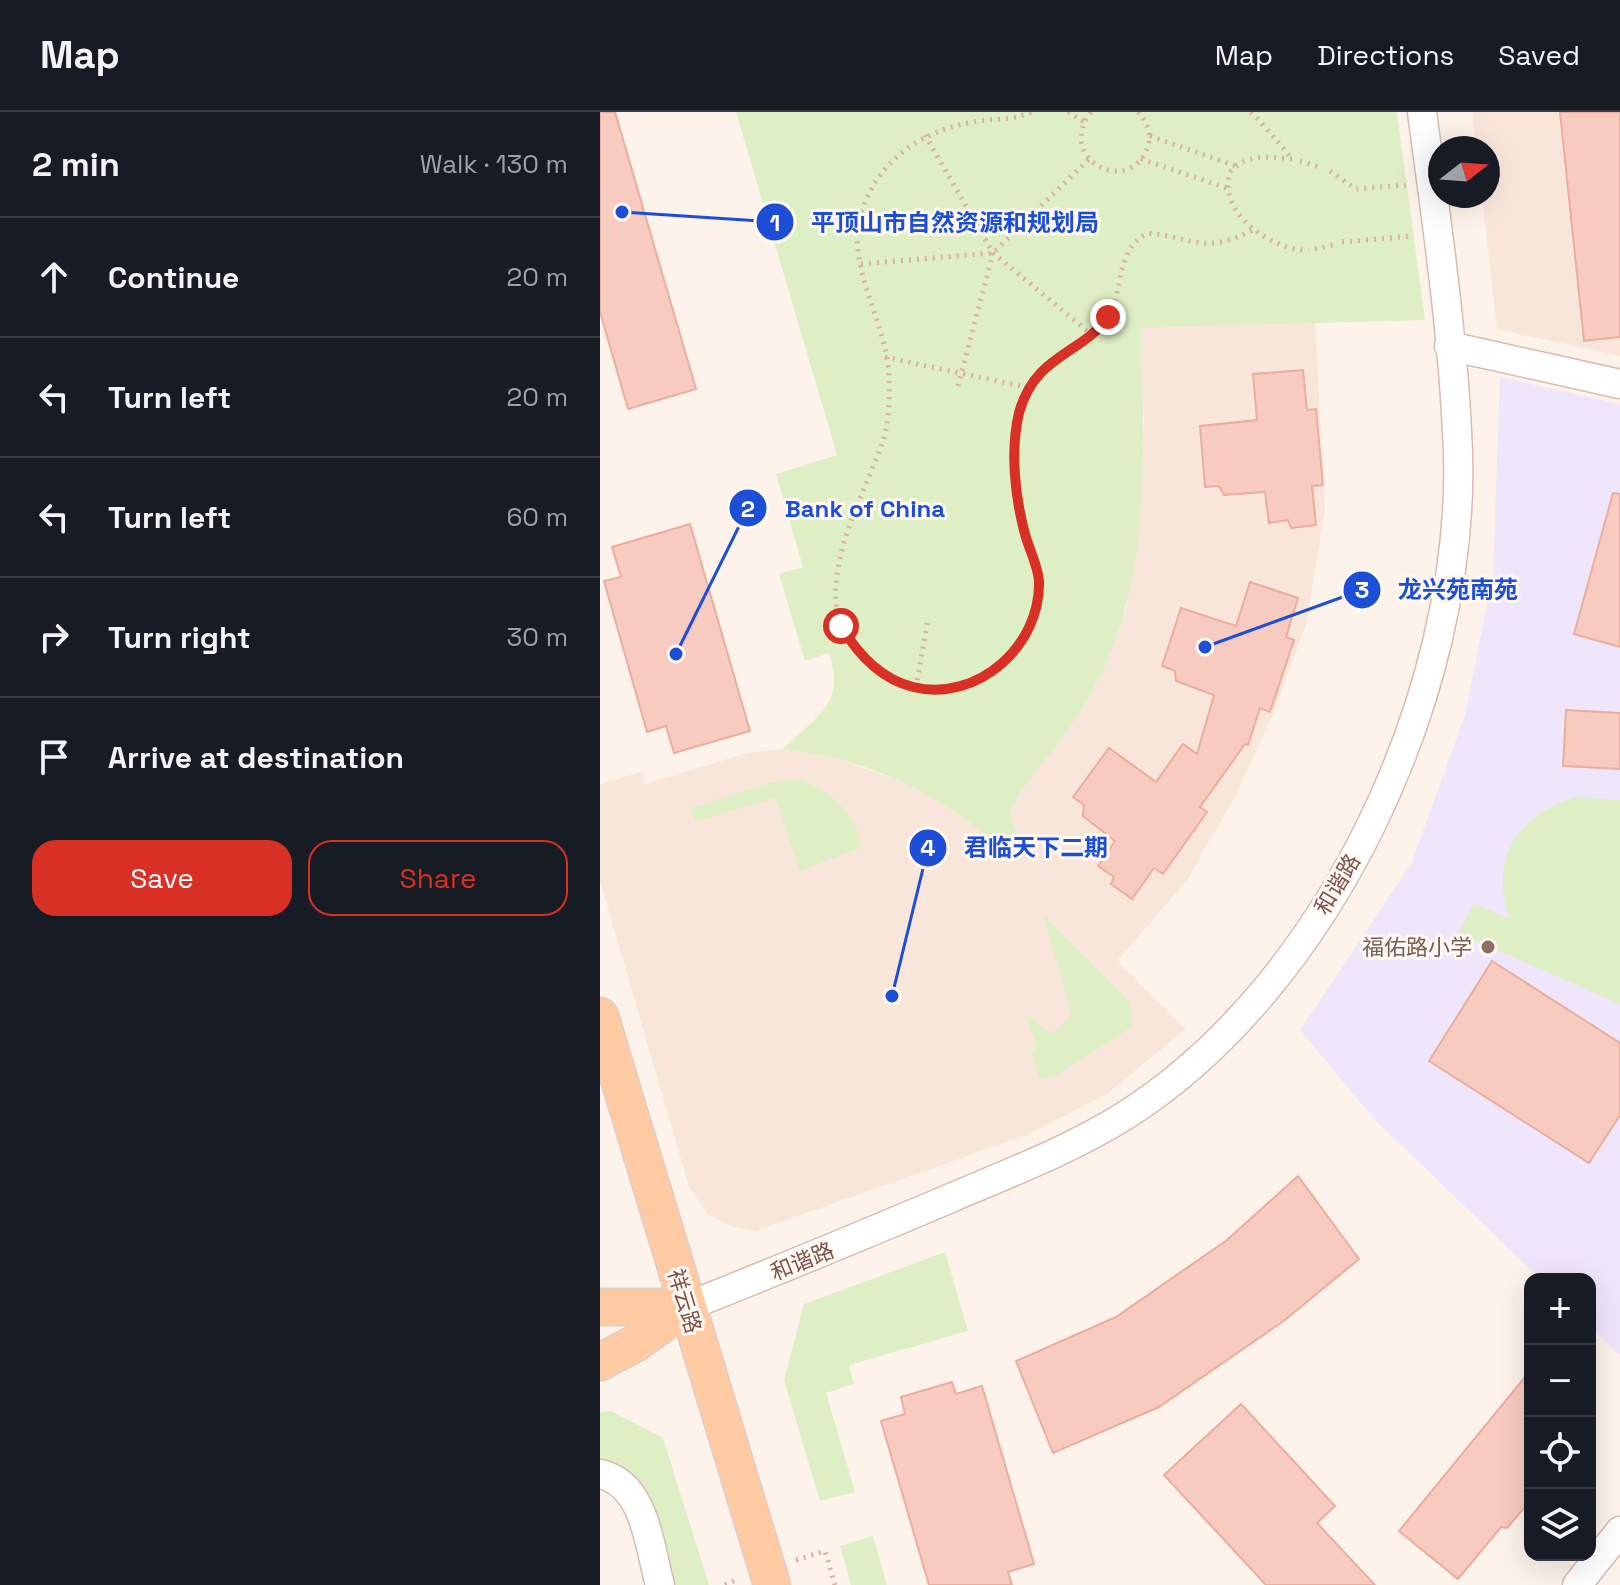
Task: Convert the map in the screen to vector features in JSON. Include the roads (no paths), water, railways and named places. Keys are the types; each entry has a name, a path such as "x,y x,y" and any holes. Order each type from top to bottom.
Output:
{"main road":[{"name":"祥云路","path":"600,1016 770,1577"},
{"path":"600,1307 686,1307"},
{"path":"600,1362 636,1343 686,1307"}],"street":[{"name":"和谐路","path":"686,1307 901,1219 1092,1135 1167,1085 1231,1027 1313,925 1361,844 1392,783 1429,670 1451,562 1458,457 1438,235 1422,112"},
{"path":"1449,346 1620,384"},
{"path":"600,1474 632,1493 660,1585"},
{"path":"1577,1585 1620,1531"}],"place":[{"name":"平顶山市自然资源和规划局","path":"622,212"},
{"name":"龙兴苑南苑","path":"1205,647"},
{"name":"Bank of China","path":"676,654"},
{"name":"福佑路小学","path":"1488,947"},
{"name":"君临天下二期","path":"892,996"}]}
